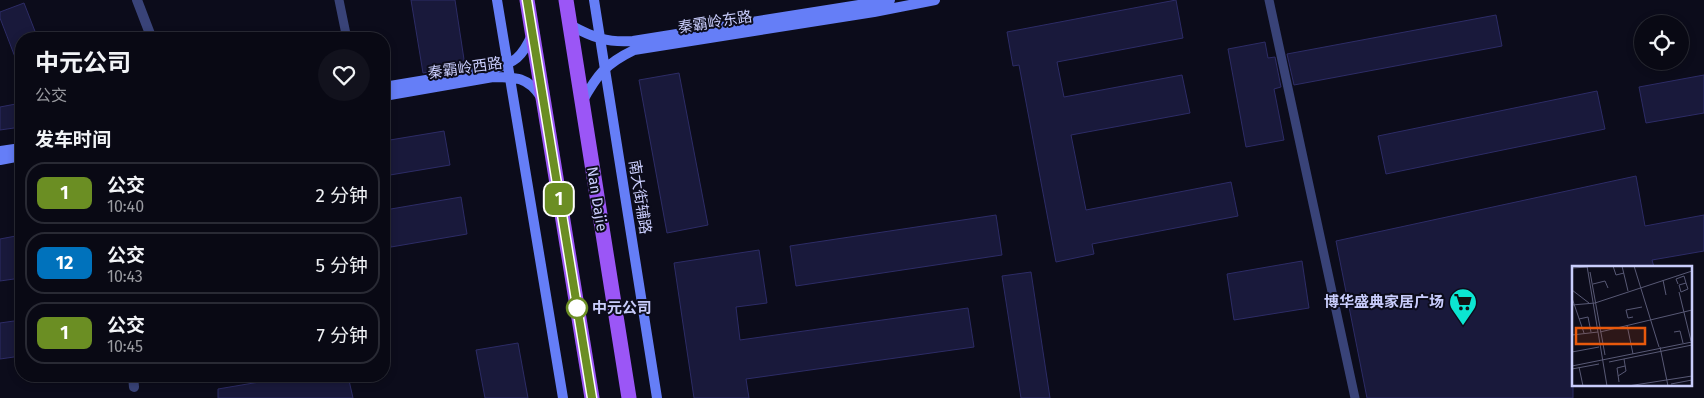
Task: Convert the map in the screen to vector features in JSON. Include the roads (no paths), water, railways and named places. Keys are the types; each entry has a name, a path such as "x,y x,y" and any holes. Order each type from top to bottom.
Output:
{"main road":[{"path":"527,0 592,398"},
{"name":"Nan Dajie","path":"566,0 629,398"}],"street":[{"path":"137,0 149,32"},
{"path":"498,0 563,398"},
{"name":"南大街辅路","path":"594,0 658,398"},
{"name":"秦霸岭东路","path":"570,24 587,35 600,39 617,42 633,41 890,0"},
{"name":"秦霸岭东路","path":"582,102 604,68 620,56 634,50 874,12 935,0"},
{"name":"秦霸岭西路","path":"390,86 492,69 508,64 517,59 526,49 532,35"},
{"name":"秦霸岭西路","path":"390,95 493,77 510,77 525,80 535,88 543,99"},
{"path":"0,151 15,149"},
{"path":"0,160 15,157"},
{"path":"133,382 134,388"}],"lane":[{"path":"339,0 346,32"},
{"path":"1269,0 1355,398"}],"place":[{"name":"中元公司","path":"577,308"},
{"name":"博华盛典家居广场","path":"1463,326"}]}
